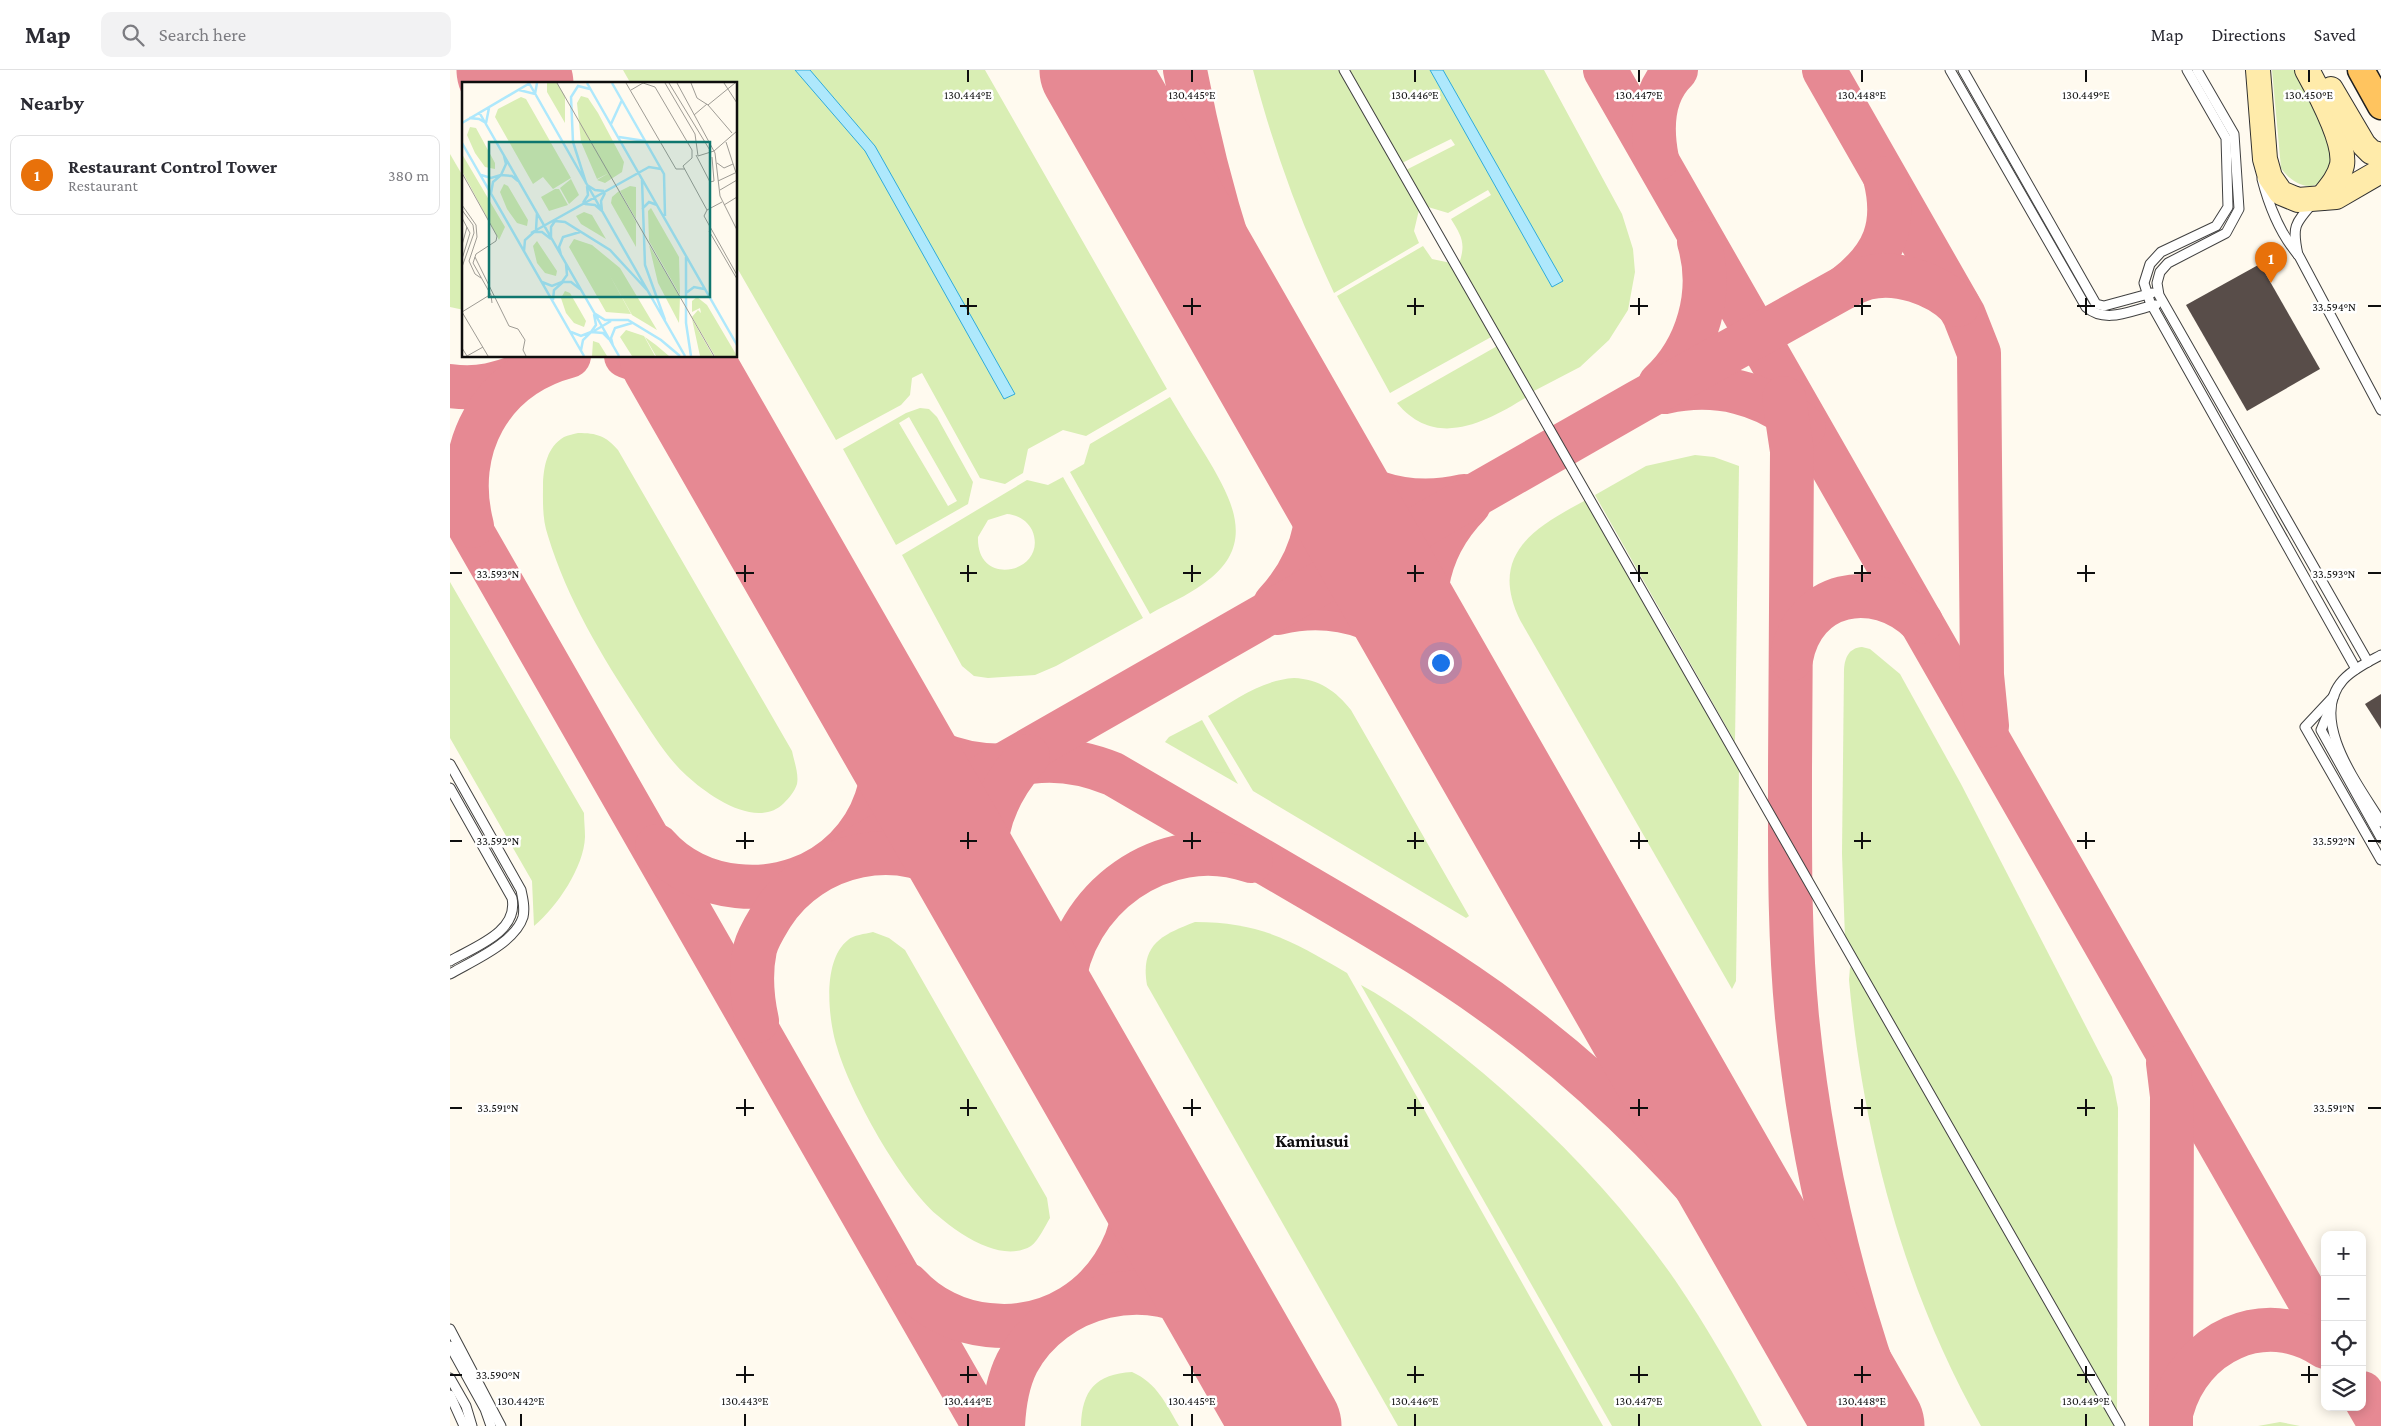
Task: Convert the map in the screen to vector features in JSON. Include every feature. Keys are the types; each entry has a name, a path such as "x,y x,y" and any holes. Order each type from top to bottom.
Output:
{"main road":[{"path":"2361,70 2381,106"}],"street":[{"path":"2258,70 2265,159 2270,177 2281,193 2298,200 2336,197 2375,175 2345,134 2307,70"},
{"path":"2321,70 2364,145 2371,152 2381,155"},
{"path":"2320,198 2333,184 2342,163 2341,151 2326,104"}],"lane":[{"path":"1344,70 2120,1426"},
{"path":"1950,70 2086,307 2099,315 2108,316 2164,304"},
{"path":"1963,70 2096,304 2104,306 2147,293 2158,292"},
{"path":"2186,70 2226,138 2228,207 2216,226 2161,252 2150,264 2144,283 2152,306 2356,669"},
{"path":"2197,70 2234,134 2239,209 2226,233 2168,263 2160,272 2157,283 2158,292 2368,662"},
{"path":"2265,159 2261,178 2267,198 2290,246 2299,256 2380,406"},
{"path":"2299,256 2294,232 2301,216 2320,198"},
{"path":"2381,655 2356,669 2342,681 2321,730 2381,838"},
{"path":"2334,698 2331,721 2336,745 2381,822"},
{"path":"2334,698 2305,727 2381,860"},
{"path":"450,764 521,890 524,906 520,926 508,939 450,974"},
{"path":"450,788 512,898 514,908 508,923 498,932 450,961"},
{"path":"450,1329 501,1426"},
{"path":"450,1346 485,1409 492,1426"},
{"path":"450,1378 466,1406 472,1426"},
{"path":"450,1395 464,1426"}],"green space":[{"path":"623,70 985,70 1167,389 1086,436 1063,430 1028,449 1023,473 1005,484 980,478 922,373 912,378 910,395 901,405 836,440 738,269 738,82 630,82"},
{"path":"1253,70 1340,70 1419,210 1414,231 1419,243 1334,293 1288,183 1269,127"},
{"path":"1348,70 1544,70 1622,214 1633,249 1635,272 1628,310 1609,340 1580,367 1532,392 1459,264 1462,240 1451,219 1491,195 1488,190 1448,213 1428,207 1406,170 1455,145 1451,139 1402,163"},
{"path":"2272,70 2296,70 2335,151 2327,175 2313,186 2301,185 2295,182 2281,168"},
{"path":"450,154 462,175 462,310 450,307"},
{"path":"1423,246 1432,259 1451,263 1493,336 1390,393 1337,296"},
{"path":"1499,345 1527,397 1478,422 1461,427 1444,428 1428,425 1412,417 1397,403"},
{"path":"1170,397 1225,490 1235,523 1235,539 1230,554 1220,569 1203,584 1150,614 1070,472 1084,464 1090,444"},
{"path":"920,408 929,409 937,417 973,482 968,504 896,545 843,449 906,413","holes":["909,417 957,501 948,506 899,423"]},
{"path":"578,433 601,436 618,450 792,751 797,772 797,784 788,799 773,810 761,813 747,812 734,807 696,784 679,769 660,745 611,669 575,605 546,530 543,510 543,477 550,451 564,437"},
{"path":"1695,455 1714,457 1739,466 1735,742 1595,495 1646,466"},
{"path":"1063,477 1143,618 1056,666 1035,675 988,678 974,676 962,666 902,555 1027,480 1048,485","holes":["1007,514 1028,523 1032,530 1035,545 1031,556 1022,565 1011,569 999,569 988,564 980,554 978,537 988,520"]},
{"path":"1586,500 1739,767 1736,981 1732,989 1520,620 1512,597 1510,577 1513,560 1522,545 1534,532"},
{"path":"450,582 584,813 585,837 580,861 568,886 552,908 534,926 532,881 450,738"},
{"path":"1862,647 1870,649 1900,674 1961,784 2112,1077 2118,1108 2117,1413 1845,938 1842,854 1844,669 1848,654 1854,649"},
{"path":"1294,678 1311,681 1326,687 1351,710 1469,916 1466,918 1253,791 1208,716 1260,687"},
{"path":"1202,720 1238,784 1165,742 1169,737"},
{"path":"1195,922 1239,925 1275,935 1347,973 1603,1426 1398,1426 1147,985 1147,960 1150,951 1156,943 1172,932"},
{"path":"873,932 889,938 905,950 1047,1198 1050,1218 1037,1240 1026,1249 1010,1251 988,1247 961,1233 937,1215 923,1201 893,1160 878,1137 853,1088 837,1047 831,1021 829,991 831,975 834,961 840,949 848,940"},
{"path":"1850,967 1856,971 2116,1426 1981,1426 1954,1374 1930,1321 1909,1266 1891,1210 1865,1096 1849,980"},
{"path":"1361,985 1409,1015 1483,1073 1536,1120 1610,1196 1675,1280 1720,1352 1762,1426 1612,1426"},
{"path":"1132,1372 1154,1388 1179,1426 1081,1426 1084,1403 1093,1386 1109,1376"},
{"path":"2280,1422 2300,1426 2258,1426"}],"water":[{"path":"795,70 810,70 875,146 1015,394 1004,399 865,151"},
{"path":"1430,70 1443,70 1563,281 1552,287"}],"building":[{"path":"2260,264 2320,369 2247,411 2186,305"},
{"path":"2381,694 2381,729 2365,704"}],"taxiway":[{"path":"1185,70 1205,163 1217,207 1261,338 1297,426"},
{"path":"1605,70 2321,1321"},
{"path":"1657,159 1654,135 1655,111 1662,89 1676,70"},
{"path":"1824,70 1964,315 1979,353 1982,675 1987,726"},
{"path":"1845,287 1869,264 1878,252 1884,239 1888,226 1889,211 1885,178"},
{"path":"1660,384 1684,354 1693,337 1699,319 1705,280 1699,242"},
{"path":"819,870 1638,402 1845,287 1864,279 1879,276 1903,277 1939,291 1958,305"},
{"path":"472,526 467,497 468,470 473,444 483,420 498,399 518,381 541,366 563,358"},
{"path":"631,358 660,370 679,382 705,409"},
{"path":"450,386 480,387 526,373"},
{"path":"1665,392 1702,388 1739,392 1773,405 1804,427"},
{"path":"1784,398 1792,451 1790,862 1791,924 1797,1017 1803,1069 1820,1173 1844,1275 1875,1376 1893,1426"},
{"path":"1307,443 1340,474 1378,493 1398,498 1420,500 1441,500 1464,496"},
{"path":"1275,604 1301,568 1315,528 1318,507 1317,486 1314,464 1307,443"},
{"path":"450,493 984,1426"},
{"path":"1439,673 1431,650 1427,628 1427,584 1441,542 1453,523 1469,504"},
{"path":"1791,659 1798,636 1810,618 1825,606 1843,598 1863,596 1883,599 1903,608 1921,622"},
{"path":"1278,613 1301,609 1324,609 1346,612 1367,618 1388,627 1406,639 1423,654 1438,672"},
{"path":"657,846 674,862 693,874 714,882 737,886 768,886 797,879 824,866 846,848 864,826 876,800 882,771 882,739 874,709 866,692"},
{"path":"876,709 905,734 937,753 971,763 1010,765"},
{"path":"995,917 986,873 985,852 988,832 993,812 1002,793 1013,774 1028,756"},
{"path":"1012,766 1038,761 1063,761 1113,774 1383,932 1435,964 1510,1016 1602,1092 1687,1176 1764,1267 1834,1364"},
{"path":"757,1021 752,976 753,958 760,936 772,915 789,893 810,876 834,864 860,856 886,853 913,856 938,864 962,879 980,897 995,917"},
{"path":"1077,1060 1065,1016 1063,989 1070,956 1083,927 1103,901 1127,880 1155,865 1186,856 1218,854 1251,861"},
{"path":"2168,1063 2172,1096 2171,1426"},
{"path":"908,1285 925,1301 935,1307 966,1321 988,1325 1010,1326 1032,1323 1052,1317 1071,1307 1103,1279 1116,1261 1126,1241 1134,1214 1133,1177 1120,1135"},
{"path":"1003,1426 1008,1386 1017,1363 1033,1339 1054,1320 1079,1306 1105,1296 1133,1293 1162,1295 1189,1304 1214,1319 1230,1334 1244,1352"},
{"path":"2172,1410 2181,1386 2195,1366 2212,1350 2232,1338 2255,1331 2278,1330 2302,1335 2321,1345"},
{"path":"2366,1400 2381,1426"}],"runway":[{"path":"511,70 518,82"},
{"path":"1094,70 1870,1426"},
{"path":"675,358 1287,1426"}],"place":[{"name":"Restaurant Control Tower","path":"2271,283"}],"district":[{"name":"Kamiusui","path":"1312,1141"}]}
